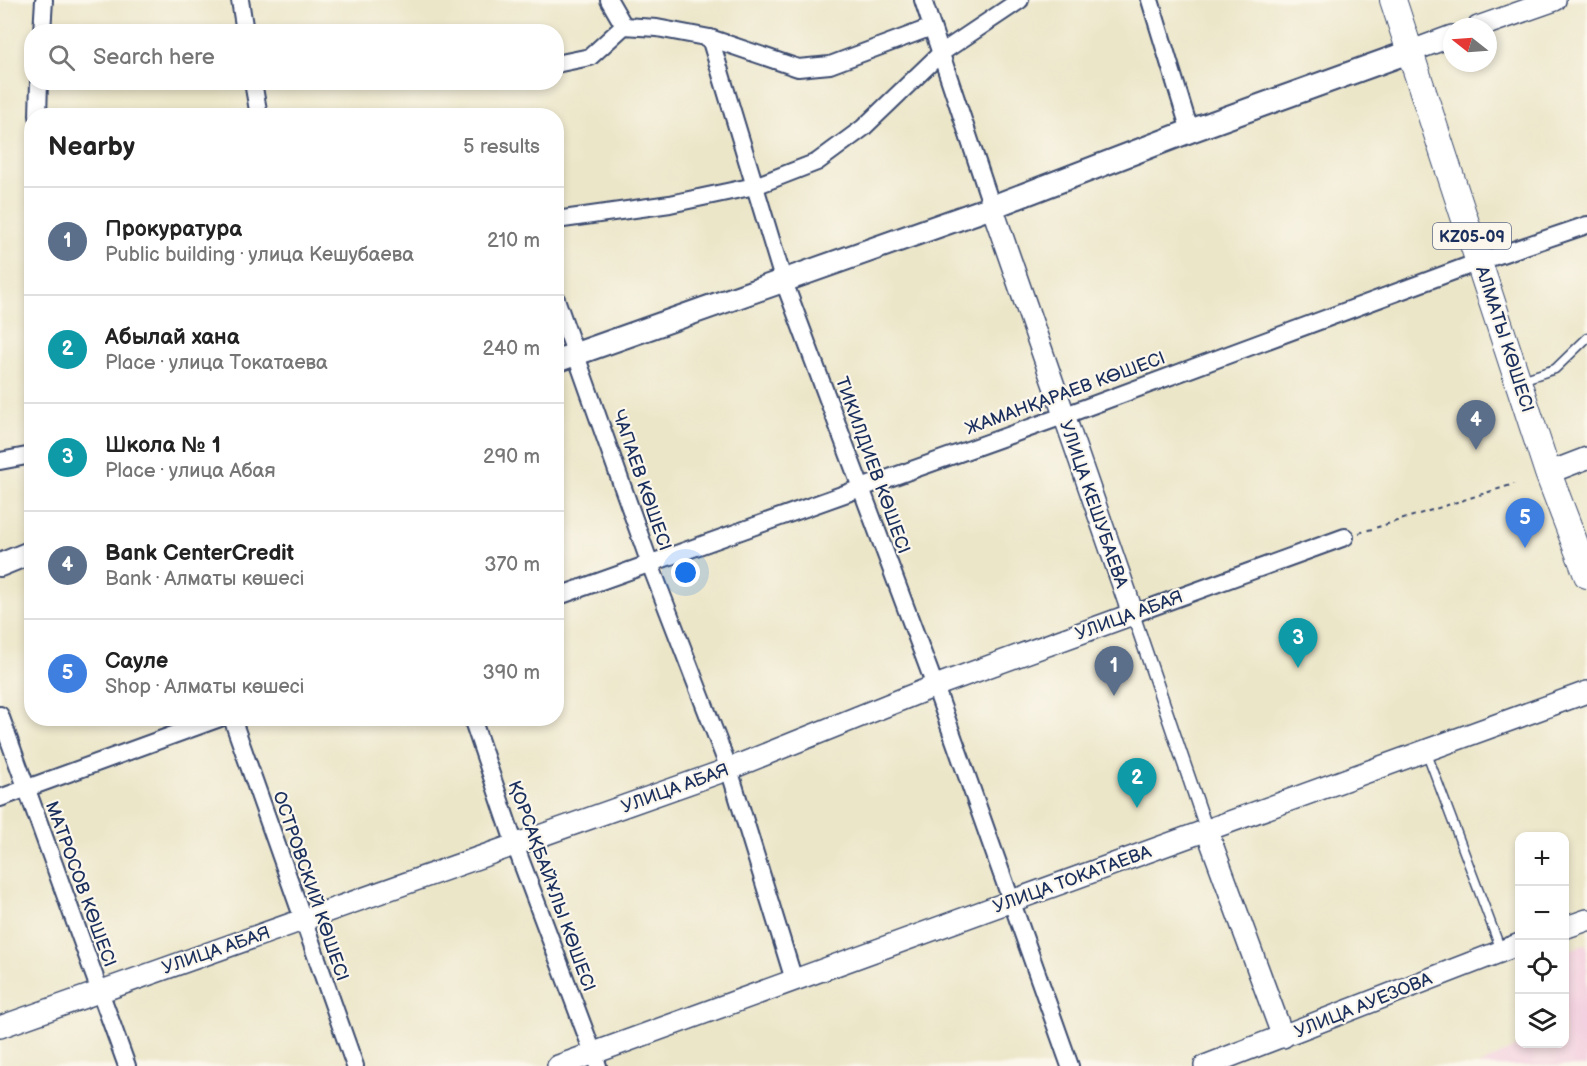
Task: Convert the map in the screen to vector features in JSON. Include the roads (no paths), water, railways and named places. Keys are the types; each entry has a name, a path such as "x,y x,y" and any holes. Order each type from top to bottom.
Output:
{"main road":[{"name":"АЛМАТЫ КӨШЕСІ","path":"1393,0 1481,261 1548,472 1587,575"},
{"path":"567,357 992,207 1190,131 1409,52"},
{"path":"0,565 24,555"}],"street":[{"path":"42,24 44,0"},
{"path":"240,0 244,24"},
{"path":"609,0 624,26"},
{"path":"923,0 992,207"},
{"path":"564,219 670,204 755,186 817,162 863,128 941,53 1020,0"},
{"path":"1150,0 1190,131"},
{"path":"1497,20 1555,0"},
{"path":"564,62 590,57 624,26 657,28 710,38 798,68 830,65 932,27"},
{"name":"ТИКИЛДИЕВ КӨШЕСІ","path":"710,38 783,279 935,686 1070,1066"},
{"path":"1409,52 1443,39"},
{"path":"38,108 39,90"},
{"path":"255,90 258,108"},
{"name":"УЛИЦА КЕШУБАЕВА","path":"992,207 1207,831 1283,1036"},
{"name":"ЖАМАНҚАРАЕВ КӨШЕСІ","path":"564,594 1063,416 1481,261 1587,225"},
{"name":"ЧАПАЕВ КӨШЕСІ","path":"564,341 567,357 729,769 794,980"},
{"path":"0,461 24,456"},
{"path":"1548,472 1587,458"},
{"name":"УЛИЦА АБАЯ","path":"0,1027 729,769 935,686 1345,537"},
{"name":"УЛИЦА ТОКАТАЕВА","path":"558,1066 596,1060 794,980 1587,693"},
{"name":"МАТРОСОВ КӨШЕСІ","path":"0,715 127,1066"},
{"path":"0,798 198,726"},
{"name":"ОСТРОВСКИЙ КӨШЕСІ","path":"235,726 355,1066"},
{"name":"ҚОРСАҚБАЙҰЛЫ КӨШЕСІ","path":"475,726 515,844 596,1060"},
{"path":"1569,926 1587,920"},
{"name":"УЛИЦА АУЕЗОВА","path":"1205,1066 1510,947"}],"lane":[{"path":"1519,381 1555,369 1587,338"},
{"path":"1426,751 1510,947"}],"place":[{"name":"Bank CenterCredit","path":"1476,450"},
{"name":"Сауле","path":"1525,548"},
{"name":"Школа № 1","path":"1298,668"},
{"name":"Прокуратура","path":"1114,696"},
{"name":"Абылай хана","path":"1137,808"}]}
